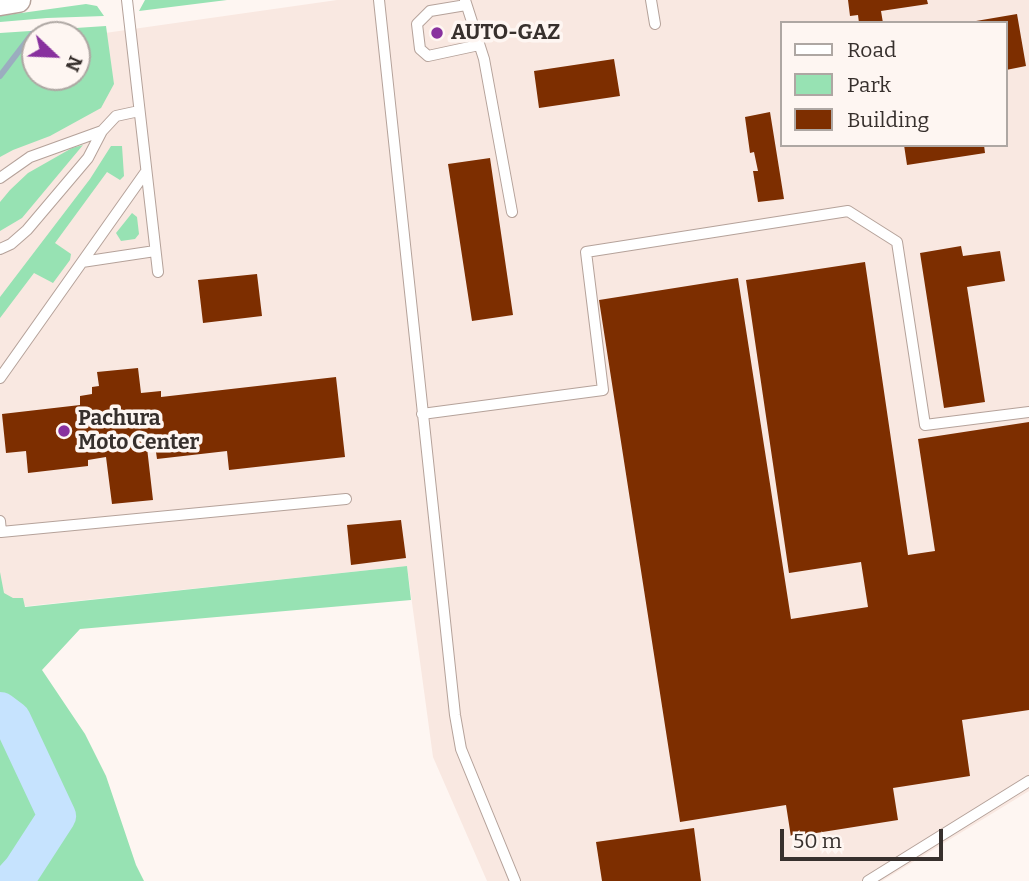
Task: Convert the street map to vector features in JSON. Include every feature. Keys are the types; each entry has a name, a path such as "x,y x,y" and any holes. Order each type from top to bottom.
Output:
{"street":[{"path":"0,3 18,0"}],"lane":[{"path":"127,0 158,272"},
{"path":"379,0 455,715 461,749 515,881"},
{"path":"651,0 655,24"},
{"path":"479,45 428,56 420,49 417,24 430,10 466,2 479,45 512,212"},
{"path":"0,248 11,244 27,230 88,158 102,131 116,116 139,111"},
{"path":"0,178 30,157 102,131"},
{"path":"0,378 145,173"},
{"path":"422,414 603,390 586,252 848,211 897,242 925,425 1029,412"},
{"path":"82,262 155,251"},
{"path":"0,521 1,532 346,499"},
{"path":"868,881 1029,781"}],"shaded area":[{"path":"337,0 1029,0 1029,791 882,881 487,881 433,757 407,566 0,609 0,136 59,91 91,91 91,35"}],"green space":[{"path":"145,0 227,0 139,11"},
{"path":"86,4 97,6 104,16 0,22 0,16"},
{"path":"106,26 114,84 101,108 50,136 0,157 0,33 21,32 21,91 91,91 91,27"},
{"path":"83,145 22,218 0,231 0,202 10,190 28,173 72,148"},
{"path":"111,146 122,146 124,176 120,180 107,172 55,243 71,254 70,260 53,283 34,273 0,318 0,297 90,179"},
{"path":"132,213 137,217 139,234 135,239 121,241 116,233"},
{"path":"407,566 411,600 80,629 42,670 85,734 106,776 144,881 0,881 0,572 4,593 13,598 23,598 25,607"}],"building":[{"path":"848,0 927,0 928,4 881,11 883,21 859,21 858,15 850,16"},
{"path":"1017,14 1026,66 1008,70 1008,21 976,21"},
{"path":"614,59 620,96 539,108 534,71"},
{"path":"770,112 784,199 758,202 753,171 758,171 754,152 750,153 745,117"},
{"path":"904,147 984,147 985,153 907,165"},
{"path":"490,158 513,315 472,321 448,164"},
{"path":"961,246 963,256 1000,251 1005,281 967,287 985,402 944,408 920,253"},
{"path":"865,262 908,555 935,551 918,439 1029,422 1029,710 962,720 970,776 893,788 898,820 791,837 786,805 680,822 599,300 738,278 791,619 868,607 861,562 789,573 746,280"},
{"path":"257,274 262,316 203,323 198,280"},
{"path":"138,368 141,393 161,391 161,397 336,377 345,457 229,470 227,451 157,459 155,445 159,445 158,437 146,439 153,500 112,504 106,457 88,460 88,466 28,473 26,451 6,453 2,414 80,405 80,396 92,394 92,387 99,386 97,372"},
{"path":"401,520 406,558 351,565 347,525"},
{"path":"694,828 701,881 602,881 596,842"}],"waterway":[{"path":"0,76 21,48"},
{"path":"0,711 12,720 57,816 12,881"}],"place":[{"name":"AUTO-GAZ","path":"437,33"},
{"name":"Pachura Moto Center","path":"64,431"}]}
